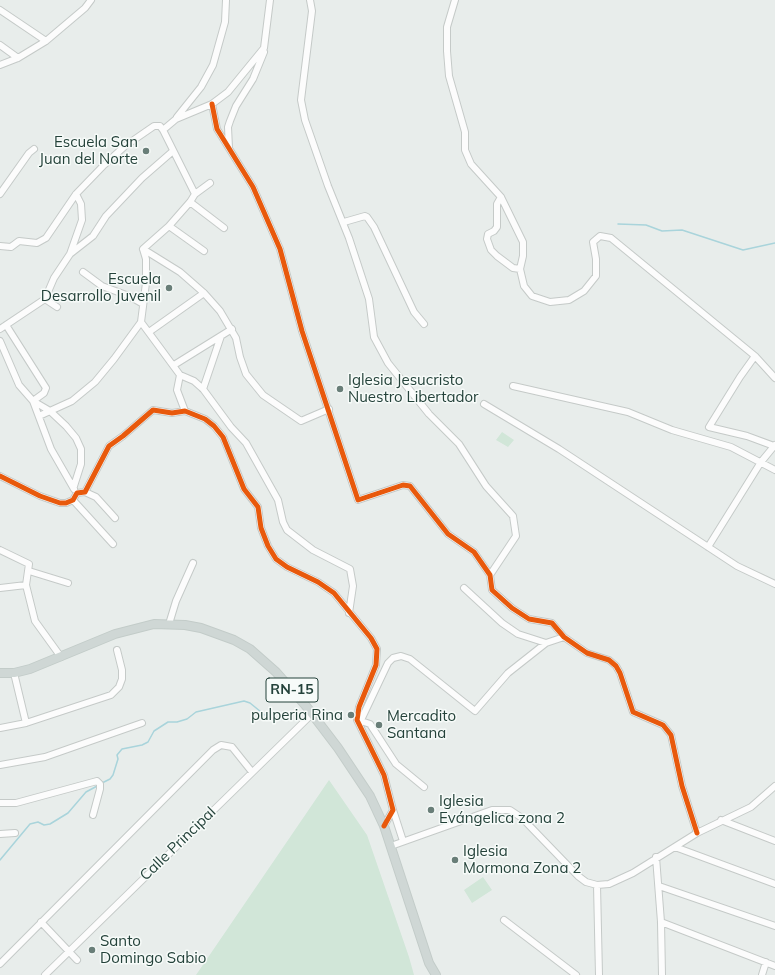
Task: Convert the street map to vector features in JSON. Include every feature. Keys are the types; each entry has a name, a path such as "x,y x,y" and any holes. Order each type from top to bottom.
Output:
{"main road":[{"name":"RN-15","path":"0,673 14,673 30,669 115,634 136,627 154,624 186,625 215,632 250,649 276,672 312,714 338,748 370,796 384,826 429,963 436,975"}],"street":[{"path":"0,65 18,58 46,41 85,8 91,0"},
{"path":"163,130 176,119 201,87 214,65 225,22 226,0"},
{"path":"229,148 228,127 230,121 236,106 253,79 264,52 270,0"},
{"path":"310,0 312,12 302,100 305,120 328,186 344,222 369,300 374,337 381,352 429,414 459,444 486,486 513,516 516,536 490,575"},
{"path":"455,0 447,27 447,51 449,76 465,132 465,150 471,164 501,197 523,242 523,256 520,269 524,286 532,296 550,302 569,300 584,291 596,276 596,259 593,242 600,236 611,238 755,356 775,378"},
{"path":"0,10 46,41"},
{"path":"0,44 18,58"},
{"path":"176,119 212,104 228,92 264,48"},
{"path":"212,104 217,129 253,186 280,249 302,332 329,409 358,500 403,484 410,486 448,534 474,552 490,575 492,590 512,608 529,619 552,622 564,637 586,653 609,660 620,673 633,712 663,725 671,735 682,786 697,833"},
{"path":"0,246 11,247 19,241 37,243 46,238 76,194 108,161 138,136 154,126 160,126 163,130 195,194"},
{"path":"0,194 34,148"},
{"path":"70,254 93,236 106,216 142,178 173,151"},
{"path":"143,248 169,226 195,194 210,182"},
{"path":"33,401 44,393 46,388 3,327 45,299 54,278 70,254 82,220 81,204 76,194"},
{"path":"501,197 497,204 497,226 494,231 488,234 487,239 491,250 497,256 514,268 520,269"},
{"path":"190,202 224,228"},
{"path":"344,222 365,216 367,217 374,227 414,312 424,324"},
{"path":"169,226 204,251"},
{"path":"143,248 180,272 204,293 220,311 232,329 246,374 263,395 301,421 307,420 329,409"},
{"path":"39,416 72,402 95,382 141,322 146,283 146,259 143,248"},
{"path":"83,272 102,286 129,296 143,304"},
{"path":"149,332 204,293"},
{"path":"45,299 57,307"},
{"path":"141,322 180,375 194,381 203,389 231,427 246,443 278,500 283,522 287,530 314,551 350,569 353,586 349,613"},
{"path":"174,365 232,329"},
{"path":"203,389 221,336"},
{"path":"0,341 19,385 33,401 50,411 76,438 81,449 81,464 74,486"},
{"path":"708,547 761,462 775,446 747,436 709,427 755,356"},
{"path":"180,375 176,390 185,411"},
{"path":"513,386 628,412 672,430 731,447 775,470"},
{"path":"33,401 51,449 77,493"},
{"path":"484,404 559,450 738,566 775,584"},
{"path":"85,492 109,446 123,436 150,411 157,410 172,413 185,411 205,419 214,426 223,437 244,489 258,507 261,528 268,546 276,559 287,567 318,582 334,593 371,638 377,648 376,666 359,707 359,720 384,775 403,841"},
{"path":"0,476 40,496 60,503 73,500 77,493"},
{"path":"77,493 85,492 96,497 115,518"},
{"path":"73,500 113,544"},
{"path":"0,550 28,562 30,566 26,585 35,621 61,657"},
{"path":"169,624 176,602 192,563"},
{"path":"29,571 68,583"},
{"path":"0,588 26,585"},
{"path":"464,588 502,623 518,634 546,643"},
{"path":"359,720 388,663 393,658 401,656 410,658 475,710 508,673 546,643 564,637"},
{"path":"0,728 26,724 111,695 119,687 122,679 122,670 117,650"},
{"path":"14,673 26,724"},
{"name":"Calle Principal","path":"45,975 312,714"},
{"path":"359,720 370,724 377,732 396,764 424,788"},
{"path":"0,765 45,757 142,723"},
{"path":"0,964 221,745 232,747 252,772"},
{"path":"0,803 16,803 97,781 100,784 100,789 93,815"},
{"path":"391,846 492,810 510,810 522,818 578,876 586,882 597,885 609,884 633,873 656,857 697,833 709,828 721,820 751,807 775,786"},
{"path":"384,826 393,810"},
{"path":"721,820 775,841"},
{"path":"0,834 15,833"},
{"path":"675,847 775,884"},
{"path":"656,857 661,922 662,975"},
{"path":"597,885 599,975"},
{"path":"659,886 775,926"},
{"path":"504,920 576,975"},
{"path":"42,922 77,960"},
{"path":"661,922 775,966"},
{"path":"762,975 766,962"}],"green space":[{"path":"502,432 514,440 508,447 496,440"},
{"path":"329,780 367,835 414,975 196,975"},
{"path":"483,877 492,890 472,903 464,890"}],"waterway":[{"path":"618,224 646,225 662,231 682,230 743,250 775,243"},
{"path":"102,783 110,779 113,775 118,759 117,755 122,749 142,745 148,742 154,731 168,722 177,722 187,719 196,712 244,701 250,703 266,716 278,720 281,719"},
{"path":"0,860 30,824 38,822 44,825 50,824 68,813 86,792 99,785"}],"cycle path":[{"path":"212,104 217,129 253,187 280,249 302,331 358,500 403,485 410,486 448,534 474,552 490,575 492,590 512,608 529,619 552,623 564,637 587,653 609,660 616,666 620,673 633,712 663,725 671,735 682,786 697,833"},
{"path":"0,476 40,496 60,503 66,503 73,500 77,493 85,492 109,446 153,410 172,413 185,411 205,419 214,426 223,437 244,489 258,507 261,528 268,546 276,559 287,567 318,582 334,593 371,638 377,649 376,665 359,707 357,720 384,775 393,810 384,826"}],"place":[{"name":"Escuela San Juan del Norte","path":"146,151"},
{"name":"Escuela Desarrollo Juvenil","path":"169,288"},
{"name":"Iglesia Jesucristo Nuestro Libertador","path":"340,389"},
{"name":"pulperia Rina","path":"351,715"},
{"name":"Mercadito Santana","path":"379,725"},
{"name":"Iglesia Evángelica zona 2","path":"431,810"},
{"name":"Iglesia Mormona Zona 2","path":"455,860"},
{"name":"Santo Domingo Sabio","path":"92,950"}]}
